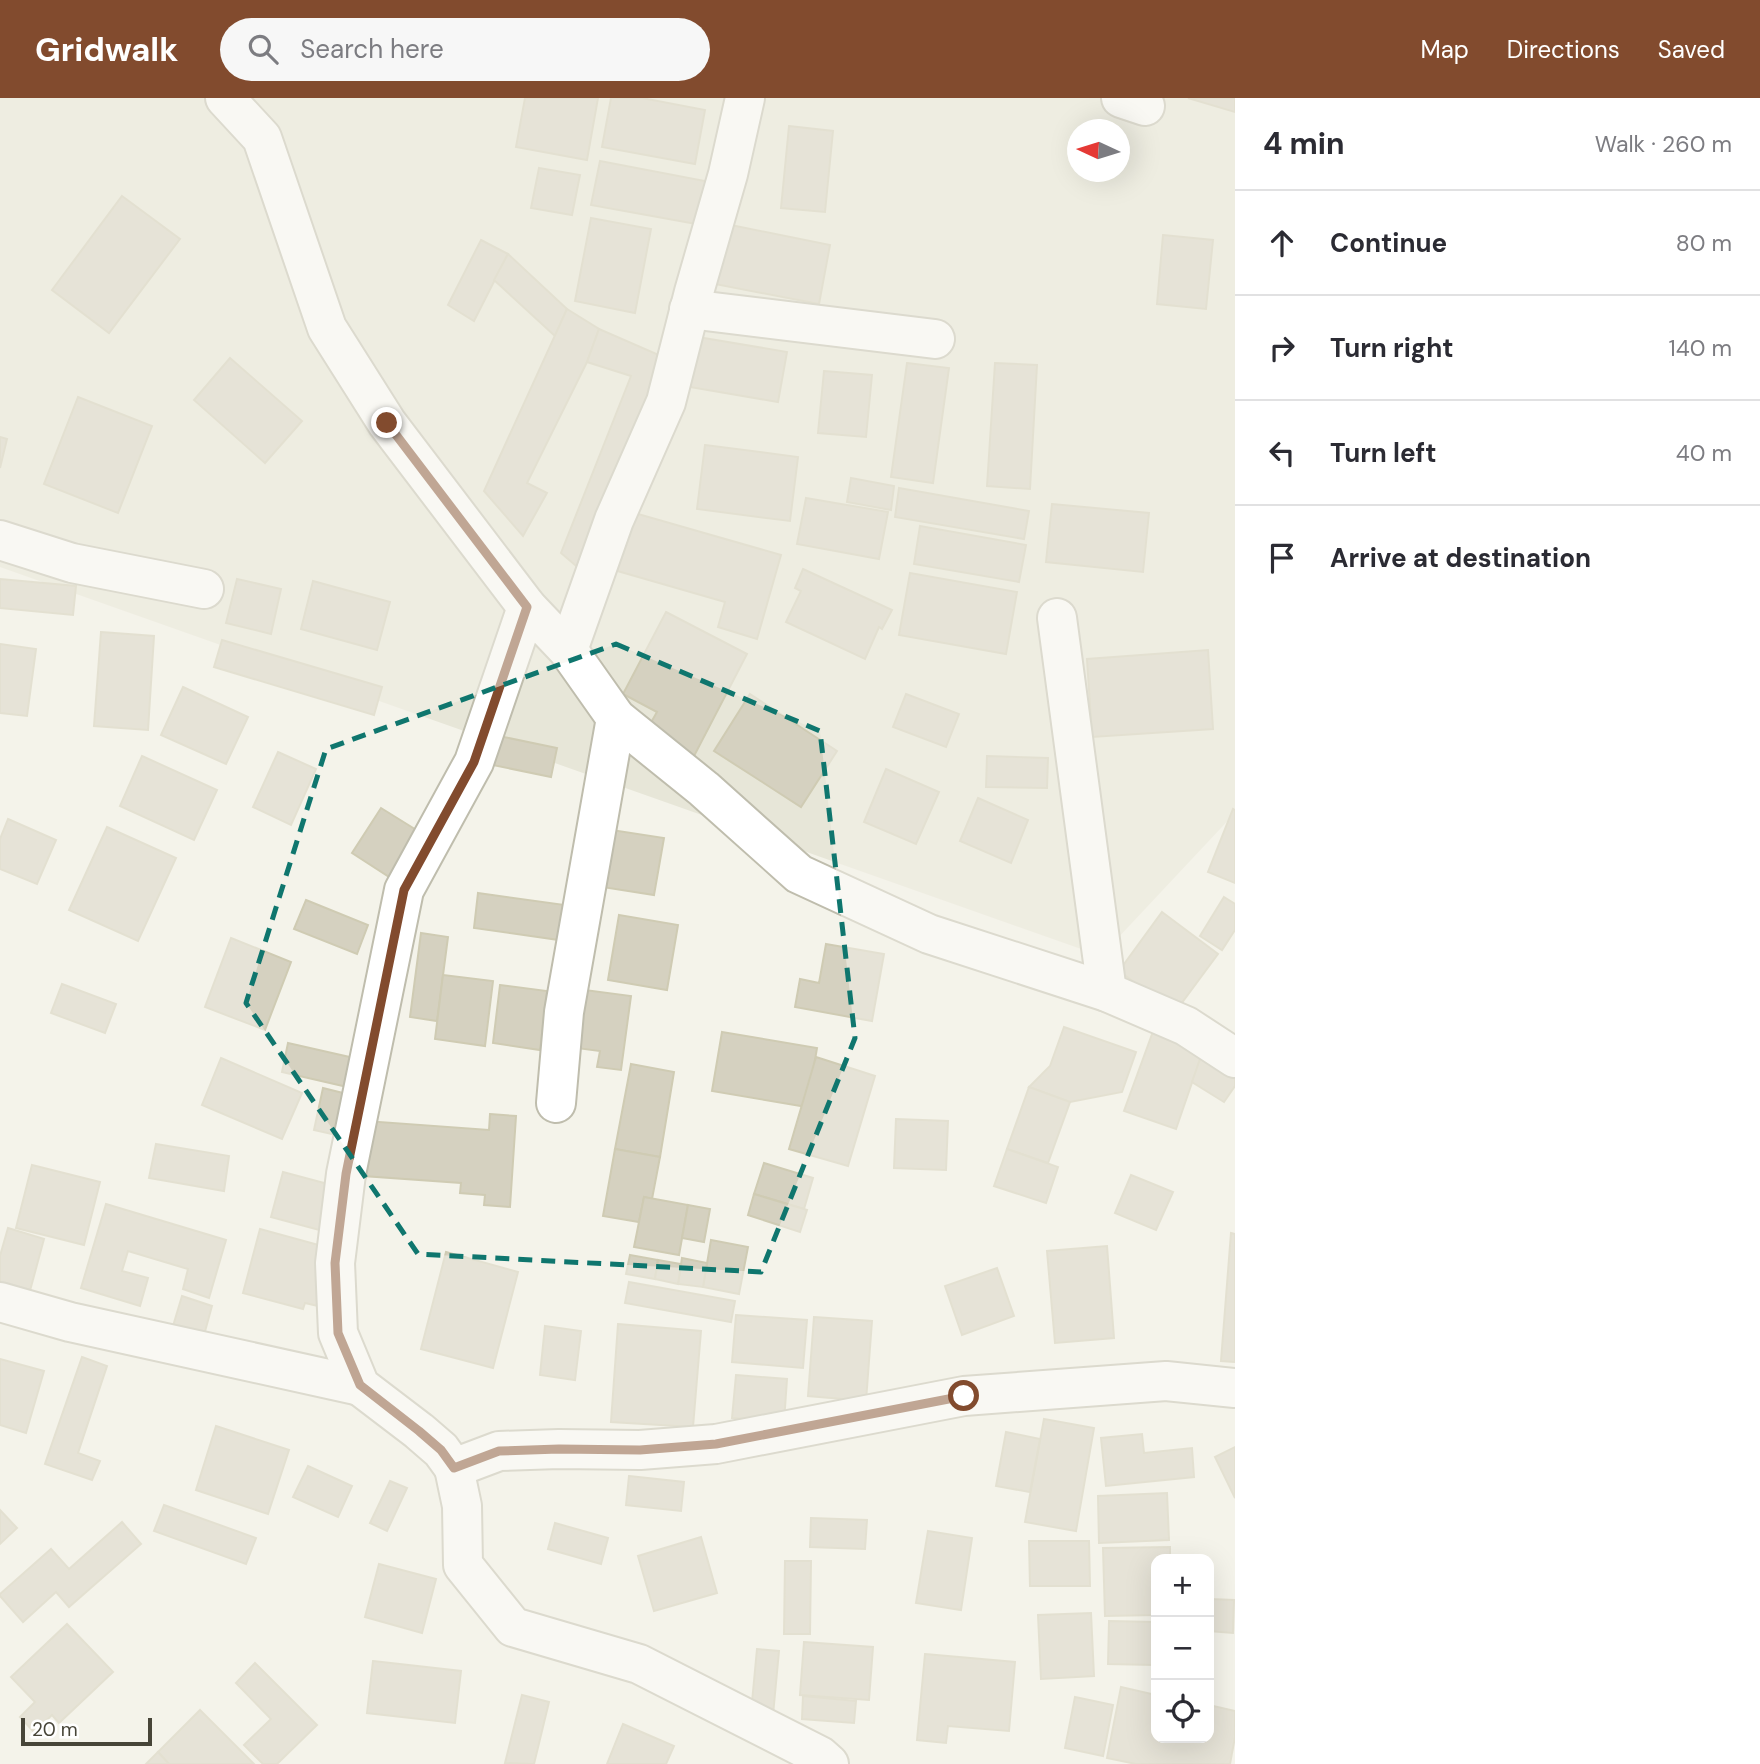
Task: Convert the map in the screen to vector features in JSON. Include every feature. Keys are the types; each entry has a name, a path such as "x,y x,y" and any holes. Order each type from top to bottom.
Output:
{"street":[{"path":"225,98 262,138 327,328 387,423 527,607 568,650 616,718 704,789 799,874 929,934 1107,992 1186,1026 1235,1058"},
{"path":"568,650 614,520 666,401 728,174 745,98"},
{"path":"690,309 935,339"},
{"path":"0,540 72,563 204,589"},
{"path":"360,1385 338,1333 335,1263 346,1174 404,890 474,762 527,607"},
{"path":"1057,618 1107,992"},
{"path":"556,1102 564,1012 616,718"},
{"path":"0,1302 70,1322 360,1385 441,1450 454,1468 462,1506 463,1565 513,1627 639,1664 820,1756 830,1764"},
{"path":"454,1468 499,1451 640,1450 716,1444 964,1396 1166,1381 1235,1388"}],"highlighted area":[{"path":"616,644 820,731 855,1038 761,1272 418,1254 246,1003 326,749"}],"shaded area":[{"path":"0,98 1235,98 1235,813 1101,956 0,567"}],"building":[{"path":"525,98 598,98 587,160 516,147"},
{"path":"611,98 642,98 705,110 695,164 602,147"},
{"path":"1188,98 1235,98 1235,112"},
{"path":"789,126 833,131 825,212 781,208"},
{"path":"600,161 710,182 702,225 591,205"},
{"path":"539,168 580,175 572,215 531,208"},
{"path":"122,196 180,239 109,333 52,290"},
{"path":"591,218 651,229 635,313 575,301"},
{"path":"726,224 830,245 819,304 715,284"},
{"path":"1163,235 1213,240 1206,309 1157,304"},
{"path":"481,240 508,254 474,321 448,305"},
{"path":"508,254 567,309 555,336 494,280"},
{"path":"567,309 599,329 587,362 527,483 547,493 523,536 484,491"},
{"path":"599,329 668,359 588,576 561,553 631,376 587,362"},
{"path":"692,336 787,352 778,402 684,386"},
{"path":"230,358 302,421 265,463 194,400"},
{"path":"907,363 949,368 933,483 891,477"},
{"path":"995,363 1037,365 1030,489 987,486"},
{"path":"824,371 872,375 866,437 818,433"},
{"path":"78,397 152,426 118,513 44,484"},
{"path":"0,437 7,439 0,468"},
{"path":"705,445 798,457 790,521 697,509"},
{"path":"851,478 894,486 891,510 847,502"},
{"path":"899,488 1029,511 1024,539 895,517"},
{"path":"806,498 888,512 879,559 797,544"},
{"path":"1052,504 1149,513 1143,572 1046,562"},
{"path":"631,512 781,555 757,639 718,627 725,602 614,570"},
{"path":"920,526 1026,545 1019,582 914,564"},
{"path":"803,569 892,610 882,629 879,627 865,659 786,622 801,591 795,588"},
{"path":"910,573 1017,592 1006,654 899,635"},
{"path":"0,579 76,586 73,615 0,608"},
{"path":"237,579 281,589 271,634 226,623"},
{"path":"313,581 390,602 377,650 301,629"},
{"path":"666,612 747,654 693,758 645,733 657,712 623,694"},
{"path":"101,632 154,636 148,730 94,726"},
{"path":"222,640 382,687 374,715 214,667"},
{"path":"0,644 36,649 27,716 0,713"},
{"path":"1208,650 1213,729 1092,737 1087,659"},
{"path":"183,687 248,717 226,764 161,735"},
{"path":"750,694 837,751 801,807 714,751"},
{"path":"906,694 959,714 946,747 893,727"},
{"path":"494,735 557,748 551,777 488,764"},
{"path":"278,752 316,769 291,825 253,807"},
{"path":"142,756 217,790 194,840 120,806"},
{"path":"987,756 1048,758 1047,788 986,787"},
{"path":"886,769 939,792 916,844 864,822"},
{"path":"978,798 1028,820 1011,863 960,841"},
{"path":"381,808 426,836 397,882 352,853"},
{"path":"1233,809 1235,810 1235,883 1208,872"},
{"path":"8,819 56,840 37,884 0,869 0,839"},
{"path":"107,827 176,858 138,941 69,910"},
{"path":"605,829 664,838 654,895 596,886"},
{"path":"478,893 572,906 566,941 474,928"},
{"path":"1224,897 1235,904 1235,930 1222,950 1200,936"},
{"path":"306,900 368,925 357,954 294,929"},
{"path":"1162,912 1218,954 1175,1012 1119,971"},
{"path":"619,915 678,925 667,990 608,980"},
{"path":"421,933 448,937 437,1021 410,1017"},
{"path":"231,938 291,962 265,1030 205,1007"},
{"path":"826,944 884,954 872,1021 795,1007 800,979 819,983"},
{"path":"443,975 493,981 485,1046 435,1039"},
{"path":"62,984 116,1004 105,1033 51,1013"},
{"path":"500,985 547,991 540,1050 493,1043"},
{"path":"577,989 631,996 621,1070 597,1067 600,1051 569,1047"},
{"path":"1155,1026 1205,1045 1176,1129 1124,1111"},
{"path":"1064,1027 1136,1052 1122,1092 1070,1102 1029,1087 1050,1066"},
{"path":"722,1032 817,1048 807,1107 712,1091"},
{"path":"288,1043 363,1060 356,1089 282,1072"},
{"path":"1205,1045 1235,1063 1235,1086 1224,1102 1192,1082"},
{"path":"816,1057 875,1076 848,1166 789,1149"},
{"path":"221,1058 302,1093 282,1139 202,1105"},
{"path":"631,1064 674,1072 660,1157 615,1149"},
{"path":"1029,1087 1070,1102 1048,1163 1007,1149"},
{"path":"323,1088 359,1097 350,1138 314,1130"},
{"path":"490,1114 516,1116 510,1207 484,1205 485,1195 460,1193 461,1183 363,1176 366,1121 489,1130"},
{"path":"896,1119 948,1121 946,1170 894,1168"},
{"path":"156,1144 229,1156 224,1191 149,1178"},
{"path":"615,1149 660,1157 652,1199 644,1197 639,1222 603,1216"},
{"path":"1007,1149 1058,1167 1046,1203 994,1186"},
{"path":"764,1163 813,1178 804,1209 754,1194"},
{"path":"32,1165 100,1182 84,1245 16,1228"},
{"path":"283,1172 339,1187 327,1232 271,1217"},
{"path":"1131,1175 1173,1192 1156,1230 1115,1213"},
{"path":"754,1194 807,1210 800,1232 748,1215"},
{"path":"644,1197 688,1205 679,1255 634,1247"},
{"path":"106,1204 226,1240 209,1298 183,1289 188,1269 128,1251 122,1271 148,1278 140,1306 81,1288"},
{"path":"688,1205 710,1209 704,1242 682,1238"},
{"path":"8,1228 44,1239 28,1298 0,1291 0,1256"},
{"path":"260,1229 333,1249 318,1306 305,1303 303,1309 243,1293"},
{"path":"1231,1233 1235,1234 1235,1362 1221,1361"},
{"path":"711,1240 748,1247 739,1294 703,1287"},
{"path":"1107,1246 1114,1338 1055,1343 1047,1251"},
{"path":"446,1252 518,1272 493,1368 421,1349"},
{"path":"630,1255 658,1260 655,1279 626,1274"},
{"path":"682,1258 707,1263 703,1287 678,1284"},
{"path":"658,1260 681,1264 678,1284 655,1279"},
{"path":"997,1268 1014,1316 962,1335 945,1286"},
{"path":"629,1282 735,1301 731,1322 625,1303"},
{"path":"182,1296 212,1306 204,1335 173,1326"},
{"path":"736,1315 807,1320 803,1368 732,1362"},
{"path":"814,1317 872,1321 866,1401 808,1396"},
{"path":"618,1324 701,1331 693,1427 611,1422"},
{"path":"545,1326 581,1331 575,1380 540,1375"},
{"path":"82,1357 107,1366 78,1453 100,1461 92,1480 45,1464"},
{"path":"0,1359 44,1371 26,1433 0,1425"},
{"path":"736,1375 787,1379 784,1422 732,1418"},
{"path":"1044,1419 1094,1428 1076,1531 1025,1522"},
{"path":"216,1426 289,1450 268,1514 196,1490"},
{"path":"1006,1432 1040,1439 1030,1492 996,1486"},
{"path":"1142,1434 1144,1453 1192,1448 1194,1477 1106,1486 1101,1438"},
{"path":"1235,1447 1235,1498 1215,1457"},
{"path":"308,1466 352,1486 338,1517 293,1497"},
{"path":"629,1476 684,1482 681,1511 626,1505"},
{"path":"390,1481 407,1488 387,1531 370,1523"},
{"path":"1167,1493 1169,1540 1099,1543 1098,1496"},
{"path":"164,1505 256,1538 246,1564 154,1531"},
{"path":"0,1510 17,1528 0,1544"},
{"path":"811,1518 867,1520 865,1549 810,1547"},
{"path":"122,1522 141,1544 69,1607 56,1592 23,1622 0,1596 51,1549 69,1569"},
{"path":"555,1523 608,1538 601,1564 548,1549"},
{"path":"928,1531 972,1538 961,1610 916,1603"},
{"path":"701,1537 717,1593 654,1611 638,1556"},
{"path":"1029,1541 1089,1541 1090,1586 1030,1586"},
{"path":"1170,1547 1170,1554 1151,1554 1151,1615 1105,1616 1103,1548"},
{"path":"785,1561 811,1561 810,1634 784,1634"},
{"path":"379,1564 436,1579 422,1633 365,1617"},
{"path":"1214,1599 1234,1600 1233,1633 1214,1631"},
{"path":"1091,1613 1094,1676 1041,1679 1038,1615"},
{"path":"1109,1621 1151,1622 1151,1665 1108,1664"},
{"path":"67,1624 113,1672 59,1723 52,1715 34,1732 20,1717 35,1702 11,1677"},
{"path":"804,1642 873,1647 869,1700 800,1695"},
{"path":"757,1649 779,1651 773,1715 751,1713"},
{"path":"925,1654 1015,1662 1009,1731 948,1726 946,1743 917,1740"},
{"path":"373,1661 461,1671 455,1723 367,1713"},
{"path":"255,1663 317,1725 277,1764 263,1764 244,1745 271,1719 236,1683"},
{"path":"1121,1687 1151,1694 1151,1743 1214,1743 1214,1706 1235,1711 1235,1737 1230,1764 1136,1764 1107,1758"},
{"path":"522,1695 549,1702 534,1764 505,1763"},
{"path":"803,1696 856,1701 854,1723 802,1719"},
{"path":"1075,1697 1113,1705 1103,1756 1065,1748"},
{"path":"200,1710 254,1764 169,1764 158,1752"},
{"path":"623,1724 674,1746 666,1764 607,1764"},
{"path":"158,1752 169,1764 146,1764"}],"route":[{"path":"387,423 527,607 474,762 404,890 346,1174 335,1263 338,1333 360,1385 441,1450 454,1468 499,1451 640,1450 716,1444 964,1396"}]}
